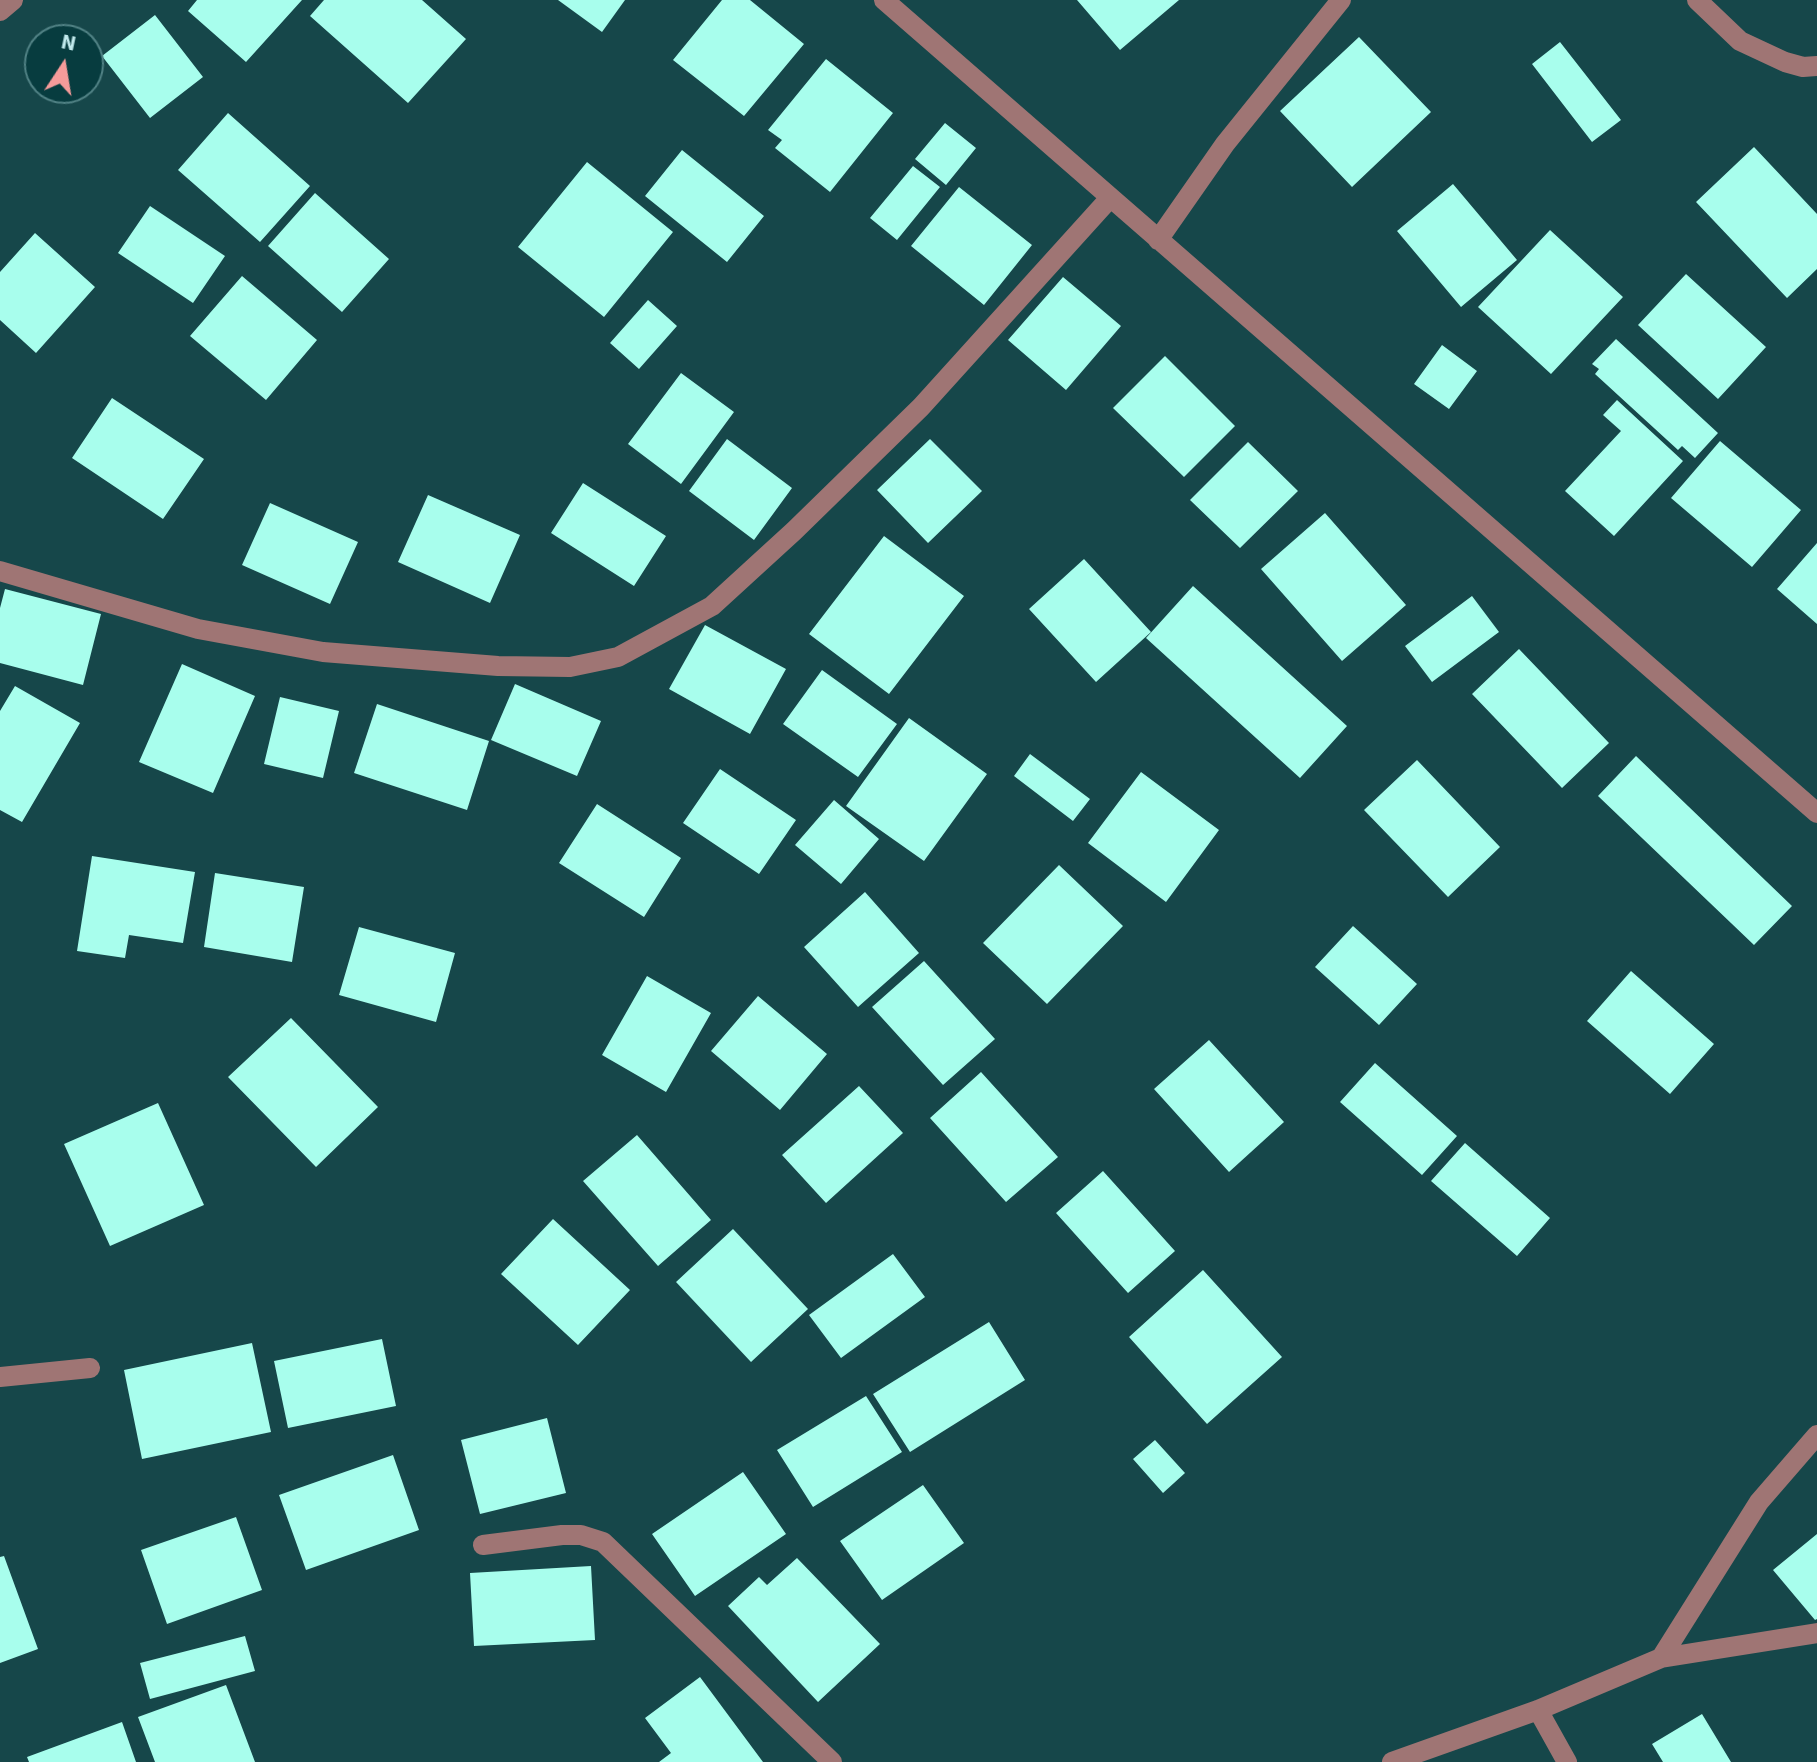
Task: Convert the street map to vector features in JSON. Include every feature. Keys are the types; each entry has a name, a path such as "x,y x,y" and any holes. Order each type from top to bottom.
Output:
{"street":[{"path":"0,11 13,0"},
{"path":"884,0 1817,813"},
{"path":"1158,240 1225,144 1341,0"},
{"path":"1697,0 1740,41 1785,62 1803,67 1817,66"},
{"path":"0,571 198,629 323,652 498,666 570,667 618,657 712,606 794,531 921,407 1110,198"},
{"path":"0,1377 90,1368"},
{"path":"1661,1658 1759,1502 1817,1435"},
{"path":"483,1545 562,1535 581,1535 603,1542 832,1762"},
{"path":"1392,1762 1538,1710 1661,1658 1817,1633"},
{"path":"1538,1710 1567,1762"}],"building":[{"path":"197,0 302,0 246,62 188,11"},
{"path":"324,0 422,0 466,39 408,103 310,16"},
{"path":"558,0 625,0 602,32"},
{"path":"722,0 750,0 804,44 744,116 673,60"},
{"path":"1077,0 1179,0 1120,50"},
{"path":"155,15 203,77 150,118 104,59 104,54"},
{"path":"1359,37 1431,112 1352,187 1280,111"},
{"path":"1560,42 1621,120 1592,142 1532,64"},
{"path":"826,59 893,113 830,192 775,148 782,140 768,130"},
{"path":"228,113 310,186 260,242 178,170"},
{"path":"945,123 976,148 946,185 915,159"},
{"path":"1754,147 1817,214 1817,269 1787,298 1696,202"},
{"path":"682,150 764,216 727,262 645,196"},
{"path":"587,162 673,232 604,317 518,247"},
{"path":"913,166 940,187 897,240 870,218"},
{"path":"1453,184 1517,260 1461,307 1397,231"},
{"path":"959,187 1032,245 984,305 911,246"},
{"path":"315,193 389,259 342,312 268,246"},
{"path":"150,206 225,256 193,303 118,253"},
{"path":"1550,230 1623,297 1551,374 1478,307"},
{"path":"35,233 95,287 36,353 0,320 0,272"},
{"path":"1686,274 1766,347 1718,399 1638,325"},
{"path":"242,276 317,340 266,400 190,336"},
{"path":"1063,277 1121,326 1066,390 1008,340"},
{"path":"648,300 677,326 639,369 610,343"},
{"path":"1616,339 1718,433 1695,458 1682,446 1678,450 1595,374 1599,369 1592,364"},
{"path":"1442,345 1477,371 1449,409 1414,384"},
{"path":"1165,356 1235,426 1184,477 1113,408"},
{"path":"681,373 734,412 681,484 628,444"},
{"path":"112,398 204,459 163,519 72,458"},
{"path":"1617,400 1683,461 1614,536 1565,491 1621,431 1603,415"},
{"path":"727,439 792,488 754,540 689,491"},
{"path":"930,439 982,491 928,543 877,490"},
{"path":"1720,441 1801,510 1752,567 1671,498"},
{"path":"1248,442 1298,491 1240,548 1190,500"},
{"path":"583,483 666,536 634,586 551,533"},
{"path":"428,495 520,535 490,603 398,562"},
{"path":"270,503 358,542 330,604 242,565"},
{"path":"1325,513 1406,605 1342,661 1261,569"},
{"path":"884,536 964,596 889,694 809,634"},
{"path":"1817,543 1817,624 1777,589"},
{"path":"1084,559 1151,632 1096,682 1029,609"},
{"path":"1193,586 1347,726 1300,778 1146,638"},
{"path":"5,589 101,614 83,685 0,663 0,608"},
{"path":"1472,596 1499,632 1432,682 1405,646"},
{"path":"705,625 786,669 750,734 669,689"},
{"path":"1519,649 1609,743 1562,788 1472,694"},
{"path":"182,664 255,696 213,793 139,762"},
{"path":"822,670 897,724 858,777 783,724"},
{"path":"515,684 601,721 577,776 491,740"},
{"path":"15,686 80,723 22,822 0,810 0,711"},
{"path":"280,697 339,711 323,778 264,764"},
{"path":"377,704 489,741 467,810 354,773"},
{"path":"909,718 987,774 924,861 846,806"},
{"path":"1030,754 1090,799 1073,821 1014,776"},
{"path":"1636,756 1792,906 1754,945 1598,796"},
{"path":"1417,760 1500,847 1448,897 1364,810"},
{"path":"720,769 796,820 759,874 683,823"},
{"path":"1141,772 1219,830 1166,902 1088,843"},
{"path":"834,800 879,839 841,884 795,845"},
{"path":"597,804 681,858 644,917 559,863"},
{"path":"92,856 195,872 183,943 129,935 125,958 77,951"},
{"path":"1059,865 1123,926 1047,1004 983,943"},
{"path":"215,873 304,887 292,962 204,947"},
{"path":"865,892 919,953 858,1007 804,947"},
{"path":"1353,926 1417,984 1379,1025 1315,967"},
{"path":"359,927 455,953 436,1022 339,995"},
{"path":"924,961 995,1039 943,1085 872,1007"},
{"path":"1631,971 1714,1044 1670,1094 1587,1021"},
{"path":"647,976 711,1013 666,1092 602,1055"},
{"path":"758,996 827,1054 780,1110 711,1051"},
{"path":"291,1018 378,1107 316,1167 228,1077"},
{"path":"1209,1040 1284,1122 1229,1172 1154,1089"},
{"path":"1375,1063 1457,1136 1422,1175 1340,1102"},
{"path":"981,1072 1058,1157 1006,1202 930,1118"},
{"path":"859,1086 903,1133 826,1203 782,1155"},
{"path":"158,1103 204,1205 110,1246 64,1144"},
{"path":"637,1135 711,1220 658,1266 583,1181"},
{"path":"1465,1143 1550,1218 1517,1256 1431,1181"},
{"path":"1103,1171 1175,1251 1128,1293 1056,1213"},
{"path":"553,1219 630,1290 578,1345 501,1274"},
{"path":"733,1229 808,1309 751,1362 676,1282"},
{"path":"893,1254 925,1297 841,1358 809,1315"},
{"path":"1203,1270 1282,1357 1207,1424 1129,1337"},
{"path":"989,1322 1025,1380 910,1452 873,1394"},
{"path":"382,1339 396,1406 288,1428 274,1361"},
{"path":"252,1343 271,1432 142,1459 124,1370"},
{"path":"866,1396 902,1452 813,1507 777,1450"},
{"path":"547,1418 566,1493 480,1514 461,1440"},
{"path":"1155,1440 1185,1473 1163,1493 1133,1459"},
{"path":"393,1455 419,1530 306,1570 279,1495"},
{"path":"743,1472 786,1534 695,1596 652,1534"},
{"path":"923,1485 964,1543 882,1600 840,1541"},
{"path":"236,1517 262,1590 167,1624 141,1550"},
{"path":"1817,1534 1817,1619 1815,1620 1773,1570"},
{"path":"4,1556 38,1649 0,1663 0,1557"},
{"path":"797,1558 880,1644 818,1702 728,1606 759,1577 767,1585"},
{"path":"591,1566 595,1640 474,1646 470,1573"},
{"path":"245,1636 255,1671 150,1699 140,1663"},
{"path":"700,1677 763,1762 659,1762 671,1753 645,1718"},
{"path":"226,1685 255,1762 155,1762 138,1717"},
{"path":"1702,1714 1731,1762 1663,1762 1652,1744"},
{"path":"122,1722 136,1762 29,1762 27,1757"}]}
